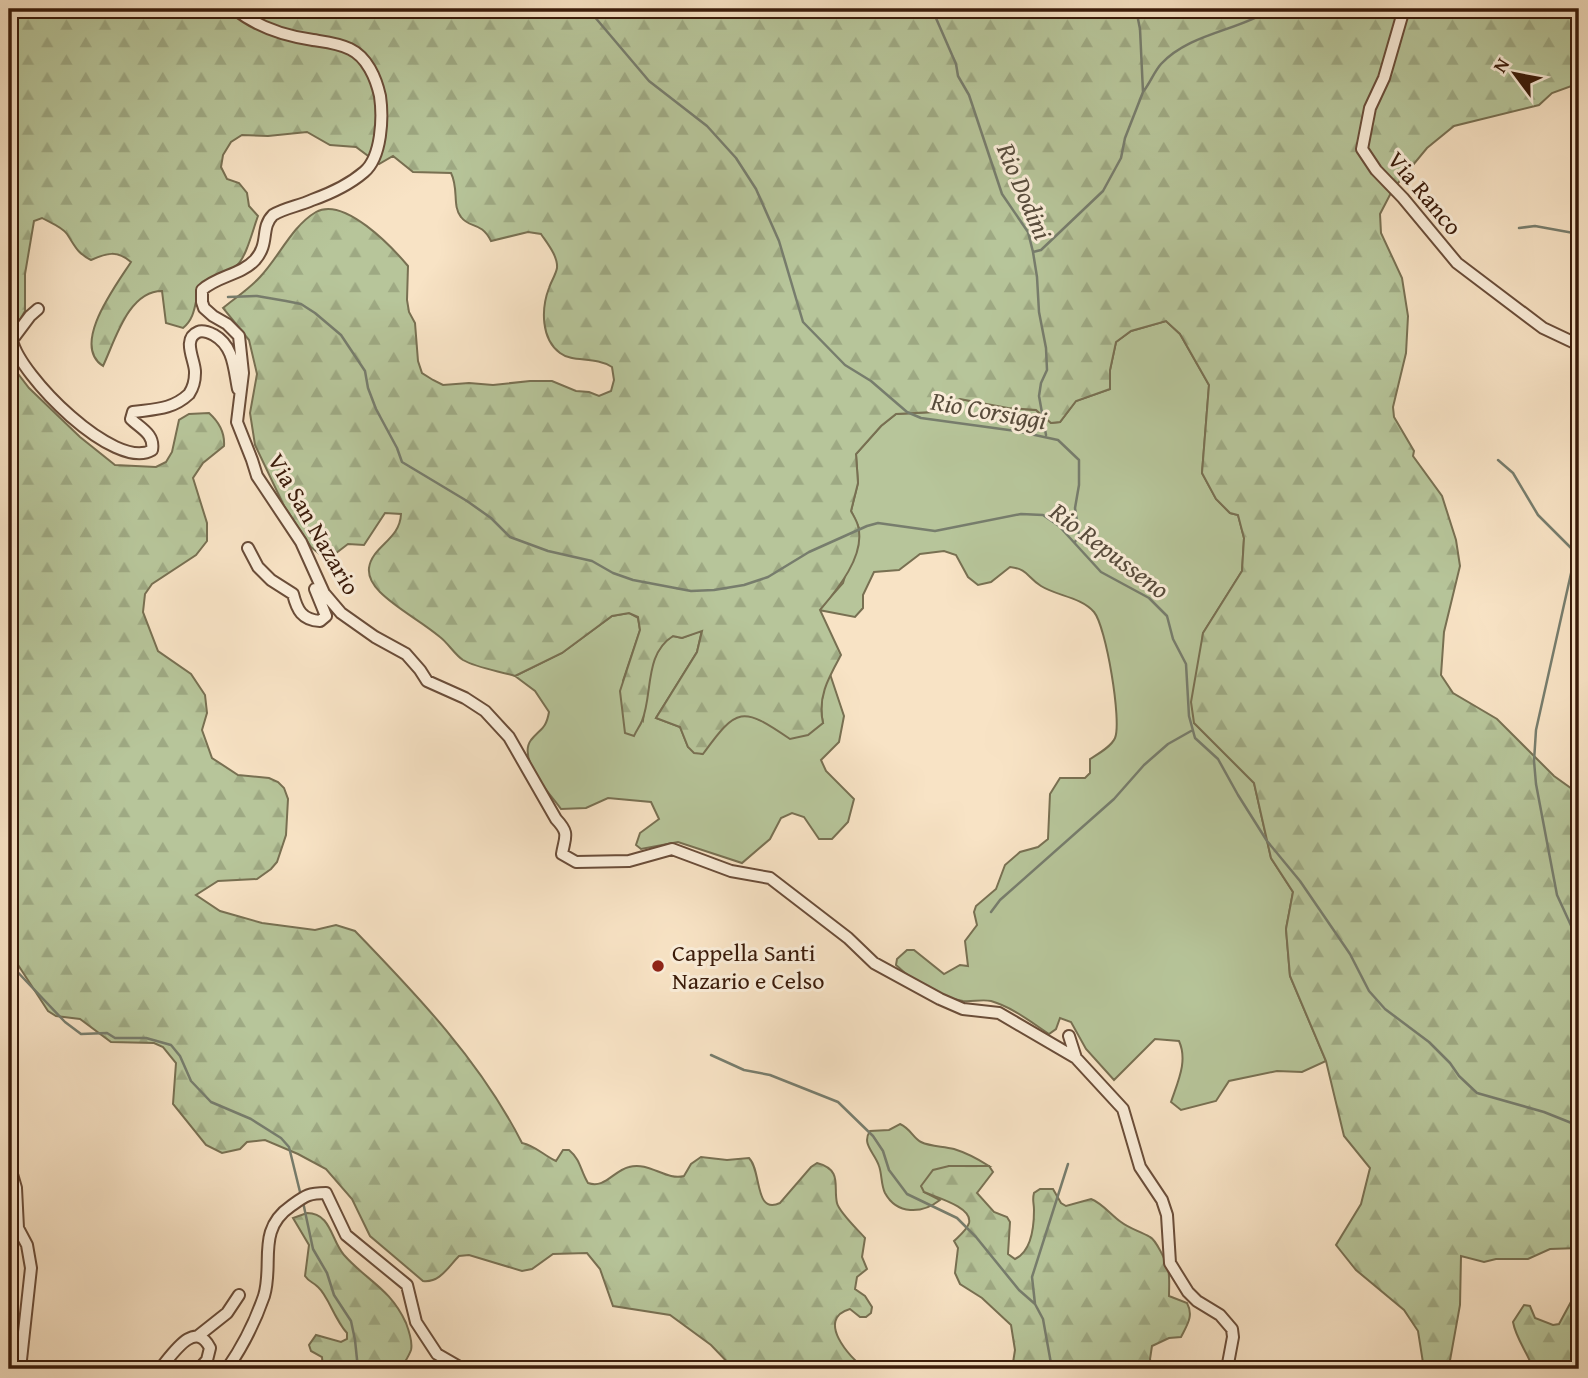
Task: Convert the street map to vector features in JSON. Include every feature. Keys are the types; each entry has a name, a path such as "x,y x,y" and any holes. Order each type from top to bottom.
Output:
{"street":[{"name":"Via San Nazario","path":"235,9 251,21 276,31 336,43 353,50 367,62 377,86 382,115 379,144 365,172 326,195 273,215 267,221 264,247 256,259 202,290 204,308 228,324 239,336 243,373 237,422 257,476 301,542 324,593 341,613 375,637 406,654 427,681 465,698 485,711 500,727 564,828 566,836 562,854 576,862 629,861 672,849 731,871 770,878 848,938 874,962 917,988 963,1009 999,1013 1076,1058 1123,1109 1140,1167 1162,1200 1167,1214 1170,1264 1188,1292 1220,1315 1232,1329 1227,1369"},
{"name":"Via Ranco","path":"1404,9 1384,78 1370,108 1362,149 1376,170 1457,262 1543,328 1579,345"},
{"path":"38,309 12,340 13,348 39,384 77,421 93,435 123,450 142,454 152,450 153,444 148,434 131,419 133,412 164,408 189,394 196,371 190,348 196,333 210,333 225,343 230,352 239,396"},
{"path":"248,548 258,567 271,580 293,594 299,611 309,620 320,621 326,616 311,579 309,562"},
{"path":"1069,1035 1076,1058"},
{"path":"9,1164 16,1188 19,1228 27,1245 31,1268 20,1369"},
{"path":"227,1369 242,1348 265,1292 268,1244 273,1225 284,1211 310,1193 326,1193 346,1235 407,1285 416,1322 437,1354 463,1369"},
{"path":"160,1369 186,1339 198,1336 227,1313 239,1295"},
{"path":"198,1336 208,1343 211,1349 207,1360 199,1369"}],"green space":[{"path":"9,9 1579,9 1577,84 1552,93 1539,105 1454,126 1427,148 1393,189 1380,214 1381,233 1402,278 1408,316 1406,353 1393,407 1394,417 1414,451 1413,456 1442,496 1456,540 1460,566 1444,632 1441,675 1453,693 1497,719 1554,776 1572,789 1579,801 1579,1248 1550,1249 1528,1259 1496,1259 1484,1262 1461,1256 1460,1305 1449,1366 1446,1369 1424,1369 1418,1331 1404,1310 1356,1270 1336,1245 1361,1204 1370,1168 1344,1136 1326,1061 1290,976 1286,929 1293,892 1271,858 1254,783 1194,723 1191,702 1203,633 1242,571 1244,538 1238,515 1230,513 1216,499 1202,473 1209,385 1180,334 1166,321 1131,331 1116,342 1110,370 1110,389 1076,401 1060,422 1051,423 1036,410 960,399 933,412 896,414 881,426 856,454 858,483 851,511 858,526 858,549 848,571 820,610 841,655 828,679 823,696 823,723 808,735 790,739 761,721 741,716 724,727 703,754 694,753 688,747 680,727 656,718 697,652 702,631 682,638 673,636 657,653 642,721 634,736 625,733 620,691 640,630 638,617 629,613 612,616 562,653 515,676 469,663 460,658 433,631 387,598 372,581 369,571 371,560 396,530 401,514 385,513 364,545 348,544 327,560 311,547 284,506 255,445 250,413 257,374 249,340 223,308 260,277 307,218 327,209 340,211 366,226 408,266 407,300 415,323 418,361 422,373 443,385 552,381 576,391 599,396 611,391 614,380 612,367 565,356 549,340 544,314 557,263 541,234 528,232 491,241 483,230 464,221 458,213 451,173 413,172 393,156 379,164 356,147 330,145 307,132 268,136 242,135 231,142 223,155 221,167 227,179 239,183 247,193 249,206 258,216 240,262 203,284 194,311 183,328 166,323 162,291 150,293 140,299 124,319 103,366 94,356 91,344 94,330 107,299 131,262 112,254 91,260 79,252 62,229 42,218 34,221 25,274 25,311 11,335 9,362"},
{"path":"1166,321 1180,334 1209,385 1202,473 1216,499 1230,513 1238,515 1244,538 1242,571 1203,633 1194,723 1254,783 1271,858 1293,892 1286,929 1290,976 1326,1061 1302,1072 1277,1071 1229,1081 1216,1101 1181,1110 1171,1102 1182,1064 1179,1041 1155,1039 1114,1080 1086,1049 1071,1022 1060,1018 1056,1029 1049,1034 1021,1015 988,1000 963,1001 935,993 896,965 897,959 907,950 914,950 944,974 960,965 968,966 965,941 977,925 974,912 976,906 996,889 1005,865 1020,852 1038,847 1048,839 1050,794 1060,778 1085,778 1090,773 1090,759 1115,738 1117,729 1112,674 1099,621 1094,612 1076,600 1041,586 1016,568 1010,567 991,582 978,585 968,577 956,555 944,551 920,554 899,570 874,572 863,595 863,608 855,617 819,610 843,583 859,528 851,511 858,483 856,454 881,426 896,414 933,412 960,399 1036,410 1051,423 1060,422 1076,401 1110,389 1110,370 1116,342 1131,331"},
{"path":"9,362 29,388 80,437 115,465 156,467 166,462 172,452 179,420 189,414 209,413 222,432 224,446 203,463 193,478 207,523 207,541 196,555 152,584 145,594 143,612 158,651 191,674 205,695 207,713 202,730 212,758 238,775 269,778 284,788 288,799 286,835 277,862 257,879 218,881 196,895 220,911 262,923 315,930 336,925 355,931 424,1005 467,1057 506,1113 522,1143 556,1161 563,1150 569,1150 578,1161 588,1183 599,1184 629,1167 644,1167 677,1177 684,1176 691,1164 701,1157 727,1160 749,1158 762,1197 766,1203 772,1205 780,1203 817,1163 831,1170 835,1179 838,1207 865,1238 862,1257 867,1269 857,1277 855,1289 865,1296 872,1307 871,1313 866,1317 860,1317 850,1309 840,1314 835,1321 835,1329 844,1348 865,1369 734,1369 711,1345 670,1315 613,1306 600,1269 587,1253 553,1254 532,1269 522,1271 469,1255 459,1256 439,1277 423,1281 370,1236 352,1199 326,1169 265,1140 247,1142 240,1149 222,1153 206,1145 173,1104 176,1063 163,1047 154,1043 111,1042 80,1019 56,1016 48,1011 9,951"},
{"path":"629,613 638,618 640,630 623,681 643,720 647,686 658,652 673,636 682,638 702,630 697,652 656,718 680,727 688,747 702,754 724,724 739,716 749,715 767,723 823,723 822,698 830,674 844,716 839,742 821,760 826,771 854,799 848,822 832,839 819,839 804,817 792,813 781,818 770,839 742,863 678,842 641,849 636,845 640,833 659,819 651,802 608,798 586,808 561,809 543,786 528,757 531,740 545,725 549,712 535,691 515,676 562,653 612,616"},
{"path":"900,1124 921,1142 959,1151 989,1166 949,1166 924,1192 940,1200 918,1210 903,1209 885,1193 879,1166 867,1140 870,1131 889,1130"},
{"path":"949,1166 989,1166 993,1172 977,1193 994,1212 1007,1217 1010,1222 1008,1254 1015,1259 1025,1250 1031,1238 1033,1195 1040,1189 1053,1189 1061,1203 1066,1206 1091,1199 1124,1224 1150,1237 1158,1246 1167,1265 1169,1296 1187,1303 1189,1308 1189,1320 1181,1337 1169,1338 1152,1346 1152,1369 1012,1369 1015,1350 1011,1325 982,1298 960,1284 955,1273 958,1248 954,1241 967,1228 969,1217 959,1207 924,1192 921,1186 933,1170"},
{"path":"307,1213 315,1214 326,1222 344,1255 393,1301 400,1311 411,1344 401,1369 323,1369 322,1357 311,1351 309,1345 316,1335 341,1342 347,1339 347,1333 322,1291 305,1276 309,1245 293,1218"},
{"path":"1579,1287 1579,1369 1533,1369 1513,1322 1524,1305 1530,1306 1535,1318 1553,1325 1559,1324"}],"waterway":[{"name":"Rio Corsiggi","path":"588,9 649,81 707,126 736,158 756,189 779,241 803,322 845,365 871,381 907,412 921,418 1016,431 1058,440 1079,460 1075,508 1079,535 1075,542"},
{"name":"Rio Dodini","path":"932,9 956,64 958,76 969,95 1002,194 1028,232 1046,348 1047,370 1039,396 1046,435"},
{"path":"1033,252 1041,250 1103,191 1121,158 1125,138 1143,92 1140,29 1136,9"},
{"path":"1143,92 1161,64 1186,45 1244,23 1272,9"},
{"path":"1519,228 1535,226 1579,234"},
{"name":"Rio Repusseno","path":"228,297 257,296 286,301 301,304 315,313 341,335 365,371 376,409 402,462 467,501 491,518 510,537 548,551 592,561 633,580 691,591 714,590 744,585 768,577 809,552 878,523 935,531 1021,514 1043,515 1059,526 1101,572 1149,598 1167,616 1173,639 1186,664 1189,716 1195,738 1218,759 1267,841 1300,881 1350,954 1369,991 1385,1009 1429,1042 1477,1093 1544,1112 1579,1126"},
{"path":"1498,460 1513,473 1538,515 1572,549 1572,569 1536,730 1534,761 1557,895 1574,932 1579,953"},
{"path":"991,912 1000,900 1114,799 1144,765 1168,744 1191,731"},
{"path":"9,963 65,1022 81,1034 107,1033 115,1038 146,1038 171,1045 180,1056 191,1081 211,1102 251,1119 281,1138 289,1147 301,1196"},
{"path":"711,1055 744,1070 770,1075 838,1102 873,1136 883,1151 889,1170 907,1194 957,1218 1019,1290 1035,1304"},
{"path":"1052,1369 1043,1319 1035,1304 1032,1277 1068,1164"},
{"path":"303,1202 313,1249 327,1273 334,1295 351,1321 358,1369"}],"place":[{"name":"Cappella Santi Nazario e Celso","path":"658,966"}]}
